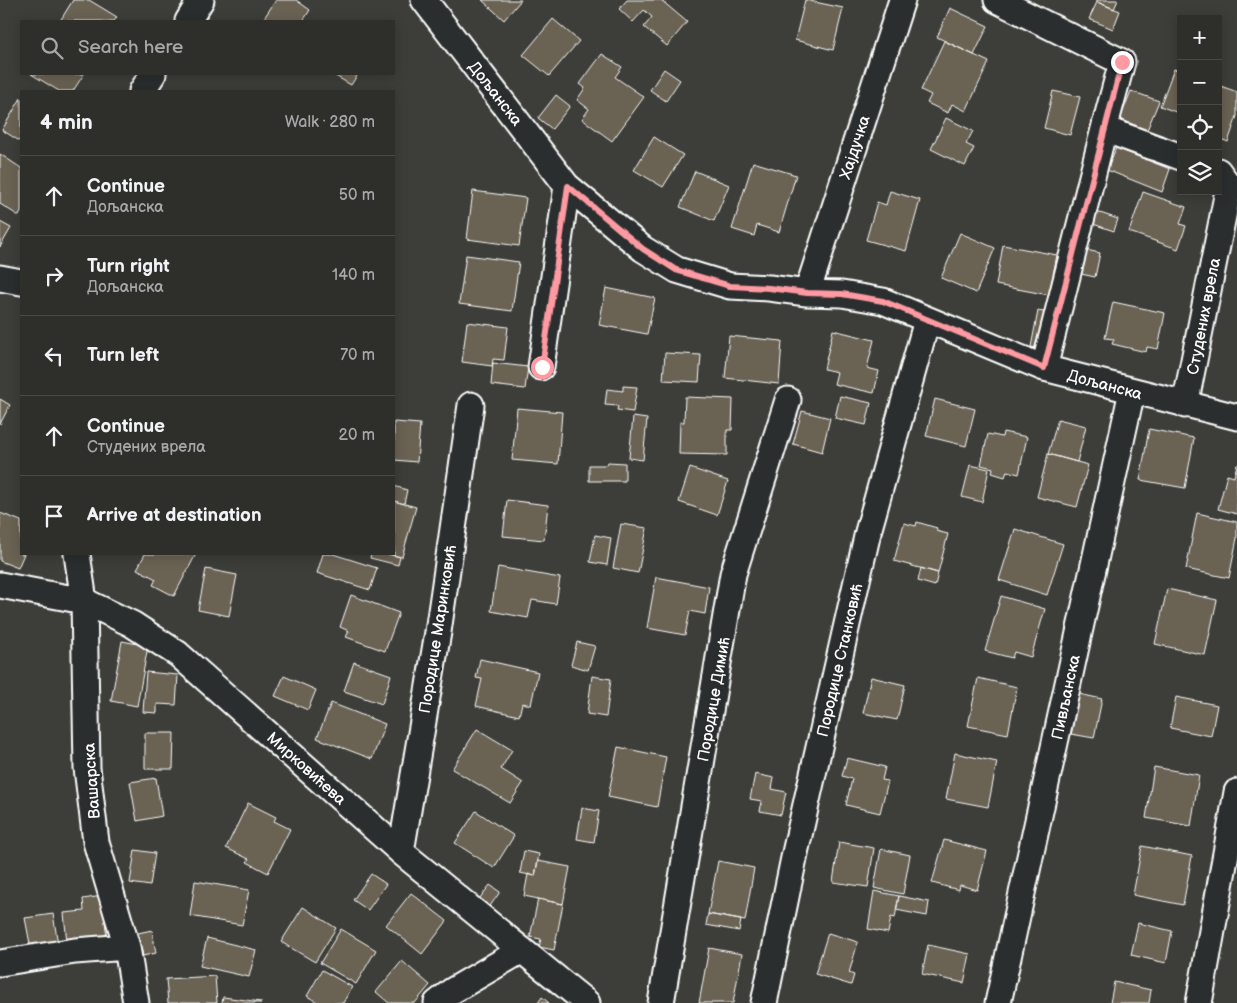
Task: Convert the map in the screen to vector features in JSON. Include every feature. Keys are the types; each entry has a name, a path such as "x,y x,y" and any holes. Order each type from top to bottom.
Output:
{"street":[{"path":"189,20 201,0"},
{"name":"Дољанска","path":"424,0 568,186 643,249 676,270 730,286 842,294 883,301 1044,368 1132,392 1237,417"},
{"name":"Хајдучка","path":"807,293 902,0"},
{"path":"997,0 1122,62 1044,368"},
{"path":"143,90 152,75"},
{"path":"1104,129 1177,156"},
{"name":"Студених врела","path":"1185,405 1229,186 1222,176"},
{"path":"542,367 568,186"},
{"path":"0,278 20,282"},
{"name":"Породице Станковић","path":"764,1003 795,853 868,532 927,320"},
{"name":"Пивљанска","path":"998,1003 1132,392"},
{"name":"Породице Димић","path":"661,1003 733,574 788,400"},
{"name":"Породице Маринковић","path":"401,852 438,632 471,405"},
{"name":"Вашарска","path":"77,555 84,601 87,768 96,842 127,947 136,1003"},
{"name":"Мирковићева","path":"0,585 84,601 132,624 178,654 401,852 587,1003"},
{"path":"1199,1003 1237,792"},
{"path":"0,964 75,951 127,947"},
{"path":"437,1003 452,991 522,950"}],"building":[{"path":"73,0 89,0 117,17 115,20 61,20"},
{"path":"276,0 296,0 310,10 304,20 263,20"},
{"path":"482,0 521,0 504,20"},
{"path":"627,0 661,0 687,22 667,46 644,27 652,17 644,10 633,22 619,9"},
{"path":"805,0 843,8 833,50 795,40"},
{"path":"1097,0 1118,0 1114,9 1097,2"},
{"path":"1097,2 1120,11 1113,29 1089,19"},
{"path":"950,8 988,26 974,55 937,37"},
{"path":"553,19 579,41 549,76 523,55"},
{"path":"944,41 989,62 966,111 952,104 948,113 927,103 931,95 921,90"},
{"path":"602,54 622,67 615,77 644,97 612,141 582,119 589,109 577,100 585,88 580,84"},
{"path":"664,69 680,80 666,101 650,90"},
{"path":"1174,69 1177,70 1177,112 1160,106"},
{"path":"33,75 83,75 74,90 57,90"},
{"path":"334,75 357,75 351,85"},
{"path":"1222,86 1237,92 1237,116 1228,142 1222,139"},
{"path":"1053,91 1080,97 1070,135 1044,128"},
{"path":"1131,91 1159,101 1147,130 1120,119"},
{"path":"556,95 570,106 552,129 538,118"},
{"path":"20,100 20,141 2,130"},
{"path":"946,118 973,131 966,144 974,148 965,166 931,149"},
{"path":"654,137 683,155 663,187 634,170"},
{"path":"1116,148 1170,169 1162,192 1107,170"},
{"path":"0,154 20,167 19,216 0,204"},
{"path":"753,162 796,175 779,232 757,225 754,236 732,229"},
{"path":"695,171 729,185 714,221 680,207"},
{"path":"473,191 526,198 519,246 467,239"},
{"path":"890,191 920,200 906,251 866,240 877,202 886,205"},
{"path":"1143,192 1186,207 1180,224 1186,226 1178,249 1129,232"},
{"path":"1097,212 1118,219 1114,231 1093,224"},
{"path":"0,222 11,228 0,247"},
{"path":"960,233 995,248 976,293 941,278"},
{"path":"1003,245 1057,255 1049,295 996,285"},
{"path":"1086,250 1100,253 1095,277 1081,274"},
{"path":"466,255 519,262 512,311 459,304"},
{"path":"606,288 655,298 647,334 599,325"},
{"path":"1113,302 1165,313 1158,349 1147,347 1146,352 1112,344 1114,339 1105,338"},
{"path":"1038,311 1054,314 1047,350 1031,347"},
{"path":"467,322 508,327 504,360 493,359 492,366 462,362"},
{"path":"833,330 874,340 867,368 879,371 874,393 834,384 837,372 824,369"},
{"path":"729,336 782,341 779,384 725,378"},
{"path":"665,353 701,355 699,382 663,380"},
{"path":"493,363 528,367 525,389 491,385"},
{"path":"623,386 637,387 633,412 617,410 618,406 605,405 607,389 623,391"},
{"path":"840,396 871,403 866,425 835,418"},
{"path":"685,397 733,399 732,430 727,430 727,455 679,454 680,422 684,422"},
{"path":"0,399 10,405 0,424"},
{"path":"935,399 975,409 966,446 926,436"},
{"path":"517,408 562,412 558,464 512,460"},
{"path":"802,411 830,418 822,452 793,444"},
{"path":"633,417 647,419 643,460 629,458"},
{"path":"1058,419 1086,426 1077,462 1048,454"},
{"path":"395,422 420,424 417,462 395,460"},
{"path":"1149,429 1194,438 1185,488 1140,480"},
{"path":"1003,432 1027,437 1019,474 1007,471 1005,477 992,473 993,468 981,465 988,434 1002,437"},
{"path":"1048,454 1088,465 1077,507 1037,497"},
{"path":"608,462 625,463 625,481 589,481 589,465 607,465"},
{"path":"1237,464 1237,514 1218,509 1227,475 1234,477"},
{"path":"970,465 989,469 982,502 962,497"},
{"path":"690,468 728,481 717,515 679,502"},
{"path":"395,486 407,490 404,504 395,501"},
{"path":"507,500 548,505 544,540 503,536"},
{"path":"395,501 416,507 402,557 393,555 395,555"},
{"path":"0,513 20,521 20,555 24,555 18,568 0,561"},
{"path":"1197,513 1237,522 1237,538 1229,578 1186,569"},
{"path":"917,522 937,528 936,531 948,534 938,573 894,561 904,523 916,526"},
{"path":"621,524 647,528 638,573 613,568"},
{"path":"1015,529 1063,544 1047,595 999,580"},
{"path":"595,535 611,538 607,565 590,562"},
{"path":"144,555 195,555 174,596 153,585 156,579 137,569"},
{"path":"323,555 336,555 377,568 370,590 317,573"},
{"path":"371,555 400,557 398,565 370,558"},
{"path":"498,567 560,578 556,604 532,600 528,618 491,611"},
{"path":"921,568 938,573 935,586 918,581"},
{"path":"206,569 237,575 229,616 198,610"},
{"path":"656,577 709,587 705,614 690,611 685,635 647,628"},
{"path":"1167,589 1217,600 1205,655 1155,644"},
{"path":"351,595 399,613 385,651 346,637 349,631 340,627"},
{"path":"1001,596 1045,609 1031,657 1014,652 1012,658 985,651"},
{"path":"122,641 148,646 137,706 111,701"},
{"path":"577,642 595,646 588,670 571,665"},
{"path":"480,659 538,672 531,705 522,703 519,716 476,706 482,679 476,678"},
{"path":"354,662 391,675 382,704 344,691"},
{"path":"146,672 178,675 176,705 157,704 157,713 143,712"},
{"path":"284,676 316,690 308,710 275,696"},
{"path":"592,676 611,679 606,717 587,714"},
{"path":"871,677 905,685 897,720 863,713"},
{"path":"978,678 1017,687 1008,734 968,726"},
{"path":"1079,694 1102,699 1094,738 1071,734"},
{"path":"1176,697 1217,705 1211,736 1170,728"},
{"path":"331,703 385,724 372,759 317,738"},
{"path":"477,729 512,750 501,769 523,783 510,803 452,769"},
{"path":"145,733 174,733 173,769 145,769"},
{"path":"618,747 666,757 657,807 608,797"},
{"path":"955,753 997,762 988,807 946,799"},
{"path":"847,758 885,767 882,780 888,781 880,813 846,805 852,779 842,776"},
{"path":"1154,767 1199,775 1191,826 1146,818"},
{"path":"755,774 774,778 772,789 786,792 781,815 760,811 762,801 750,799"},
{"path":"156,778 162,816 137,821 130,782"},
{"path":"248,803 276,817 274,821 290,829 268,873 247,862 249,859 226,848"},
{"path":"582,808 599,811 594,842 577,839"},
{"path":"476,811 514,836 494,868 455,843"},
{"path":"944,840 987,851 977,890 960,885 959,890 932,883"},
{"path":"839,842 874,848 868,887 833,882"},
{"path":"1142,846 1192,856 1183,905 1133,895"},
{"path":"881,849 910,855 903,894 874,888"},
{"path":"135,850 155,853 150,886 130,883"},
{"path":"524,851 539,854 535,876 520,873"},
{"path":"538,861 570,867 563,904 524,896 528,874 535,876"},
{"path":"718,861 754,868 745,921 708,914"},
{"path":"371,874 386,884 368,910 353,900"},
{"path":"195,881 249,890 242,925 190,916"},
{"path":"490,885 500,892 490,906 479,899"},
{"path":"874,891 899,896 895,918 891,917 888,933 868,929"},
{"path":"411,893 447,921 422,954 386,925"},
{"path":"102,896 107,938 67,943 64,913 84,911 83,899"},
{"path":"899,896 929,902 927,916 896,910"},
{"path":"538,899 563,904 554,950 539,947 541,939 530,937"},
{"path":"303,907 336,928 315,962 281,942"},
{"path":"53,914 58,944 31,949 25,918"},
{"path":"708,914 741,920 739,931 706,925"},
{"path":"1138,923 1172,931 1166,963 1131,955"},
{"path":"341,929 376,950 356,984 320,963"},
{"path":"152,930 156,953 143,956 138,933"},
{"path":"828,933 858,942 849,973 854,975 851,985 815,974"},
{"path":"207,938 256,950 249,977 200,966"},
{"path":"928,945 970,954 964,983 922,974"},
{"path":"709,948 742,954 733,1003 699,1003"},
{"path":"402,961 430,985 415,1003 389,1003 376,992"},
{"path":"322,970 352,987 343,1003 319,1003 307,996"},
{"path":"215,976 217,1003 168,1003 166,979"},
{"path":"1114,982 1151,990 1149,1003 1110,1003"},
{"path":"223,997 261,1002 261,1003 222,1003"},
{"path":"542,997 549,1003 538,1003"}],"route":[{"path":"542,367 568,186 643,249 676,270 730,286 842,294 883,301 1044,368 1122,62"}]}
